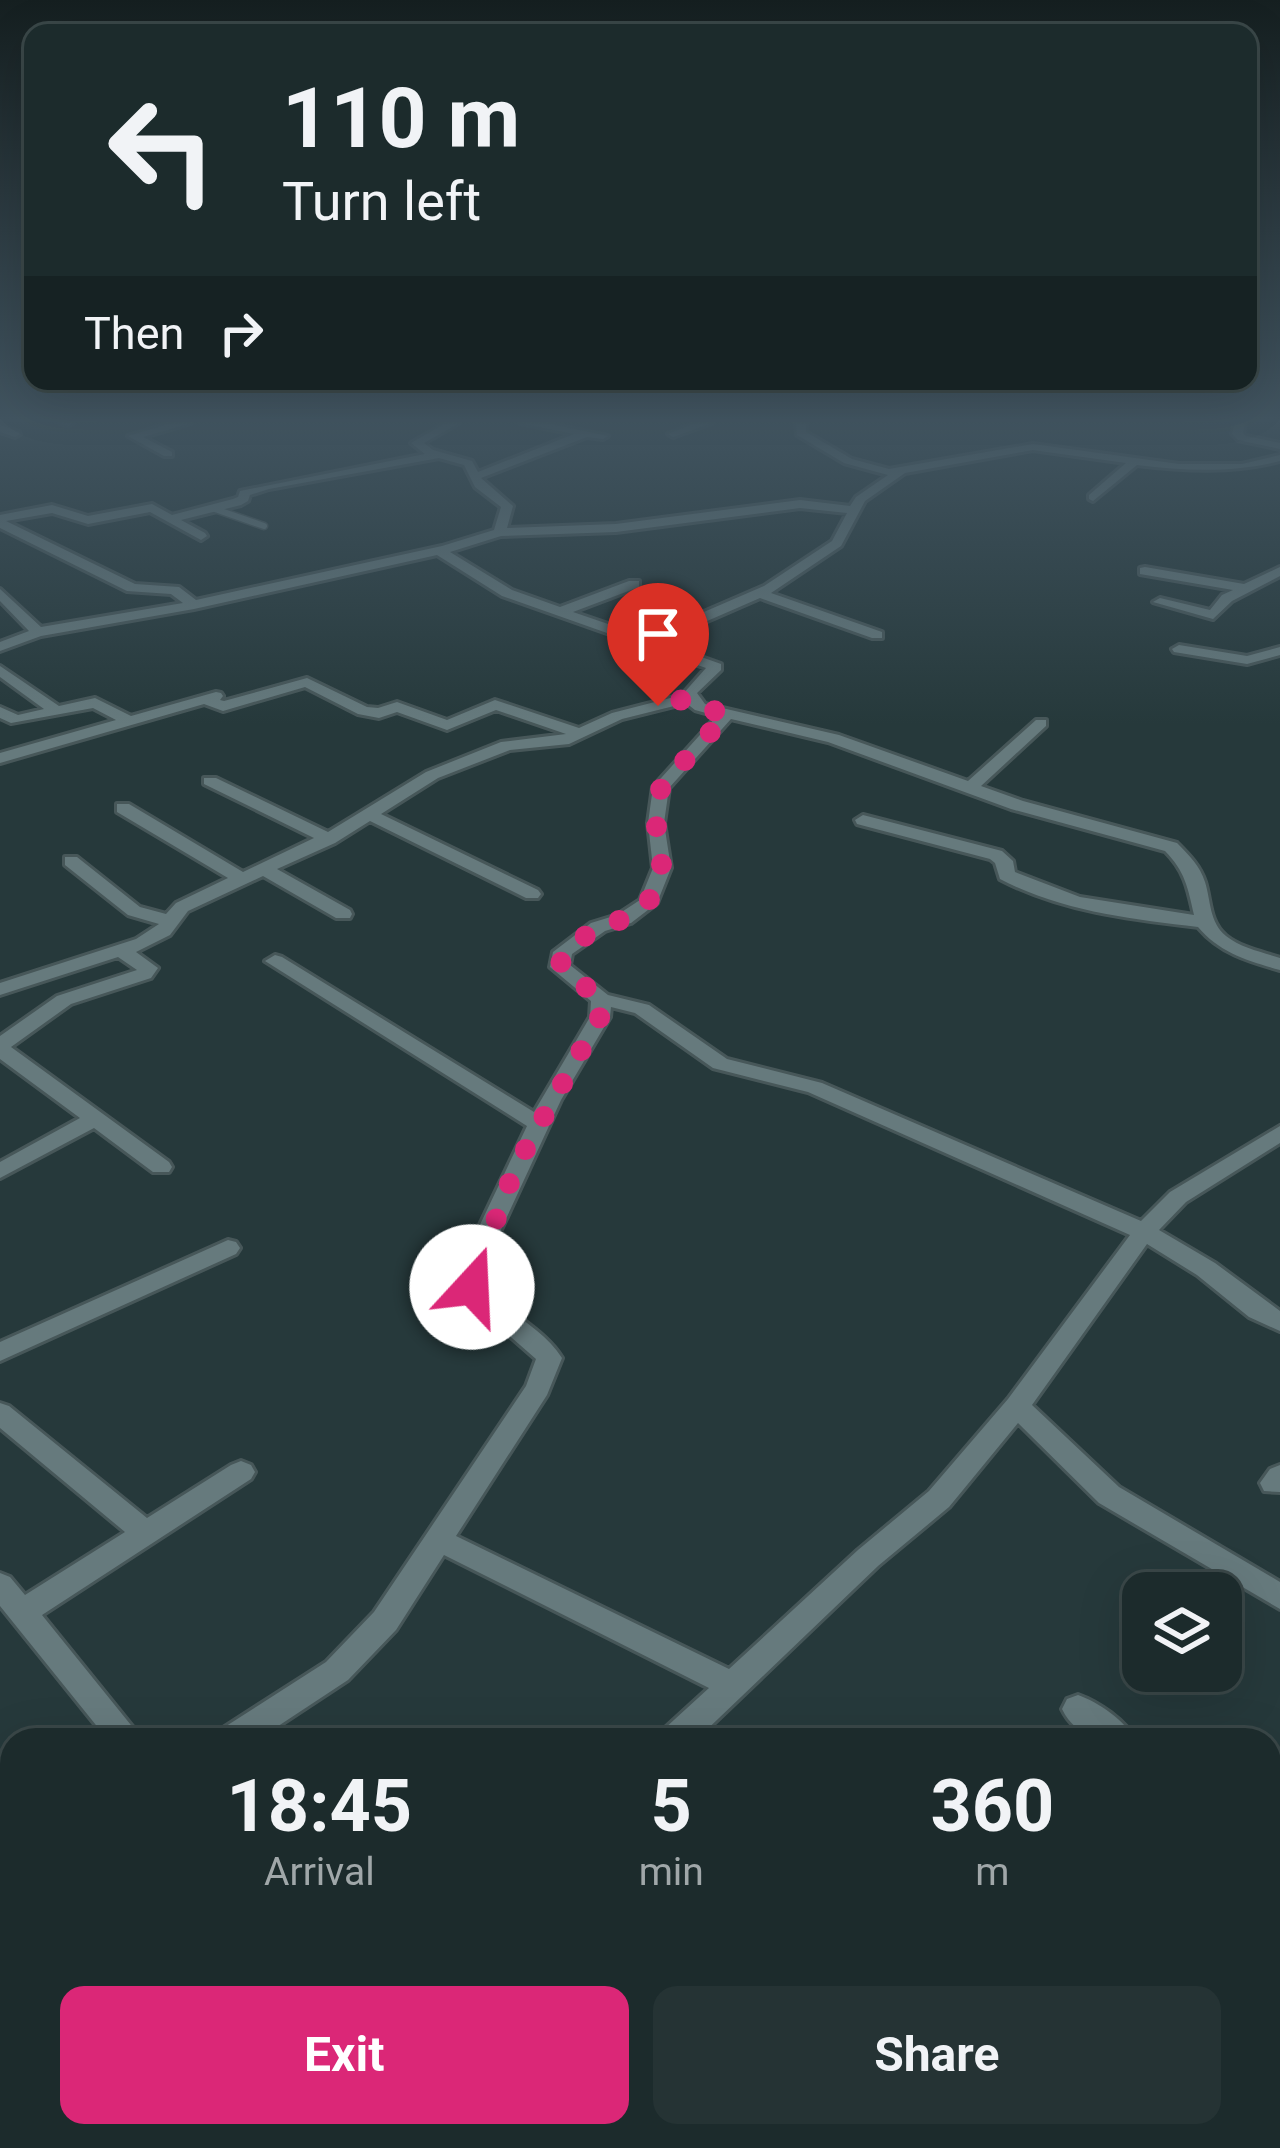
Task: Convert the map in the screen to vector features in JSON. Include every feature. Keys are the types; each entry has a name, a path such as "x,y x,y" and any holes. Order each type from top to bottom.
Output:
{"street":[{"path":"4,523 132,588 174,590 194,604"},
{"path":"180,523 201,536"},
{"path":"500,532 502,523"},
{"path":"0,647 38,632 194,604 441,550 500,532 652,523"},
{"path":"647,643 759,593 837,543 845,523"},
{"path":"441,550 507,593 716,667 689,698"},
{"path":"1145,571 1245,587"},
{"path":"1160,602 1213,615 1227,598 1280,571"},
{"path":"558,613 634,584"},
{"path":"0,593 38,632"},
{"path":"759,593 877,634"},
{"path":"606,596 624,602"},
{"path":"1179,650 1247,661 1280,651"},
{"path":"0,670 56,711"},
{"path":"0,758 268,680"},
{"path":"205,699 223,706 307,682 372,713 398,707 447,725 495,705 580,734"},
{"path":"689,698 700,707 833,738 970,788 1171,848 1183,856 1204,922 1220,945 1280,964"},
{"path":"0,989 122,950 163,931 182,907 329,839 432,775 518,743 563,741 617,716 689,698"},
{"path":"0,712 16,720 95,703 130,721"},
{"path":"727,714 661,787 656,823 662,868 648,903 624,919 598,927 563,952 560,967 601,999 642,1009 720,1064 815,1087 1144,1232 1280,1322"},
{"path":"970,788 1041,723"},
{"path":"210,781 329,839"},
{"path":"123,808 242,879"},
{"path":"372,816 532,894"},
{"path":"863,820 996,855 1004,861 1006,875 1029,886 1116,910 1204,922"},
{"path":"71,861 134,911 169,921"},
{"path":"264,869 343,914"},
{"path":"122,950 148,968 144,974 64,1000 0,1048 161,1167"},
{"path":"275,961 538,1124"},
{"path":"250,1728 337,1671 385,1621 538,1388 549,1358 536,1337 472,1287 468,1275 488,1241 515,1168 600,1017 601,999"},
{"path":"0,1171 95,1119"},
{"path":"687,1728 868,1558 939,1499 1018,1406 1144,1232 1178,1197 1280,1133"},
{"path":"0,1352 229,1248"},
{"path":"1018,1406 1109,1496 1280,1597"},
{"path":"0,1413 146,1533"},
{"path":"22,1612 241,1472"},
{"path":"437,1539 733,1685"},
{"path":"0,1585 117,1728"},
{"path":"1078,1709 1103,1728"}],"lane":[{"path":"256,523 264,526"}],"route":[{"path":"472,1287 468,1275 488,1241 515,1168 600,1017 601,999 560,967 563,952 598,927 624,919 648,903 662,868 656,823 661,787 727,714 700,707 689,698 658,706"}]}
